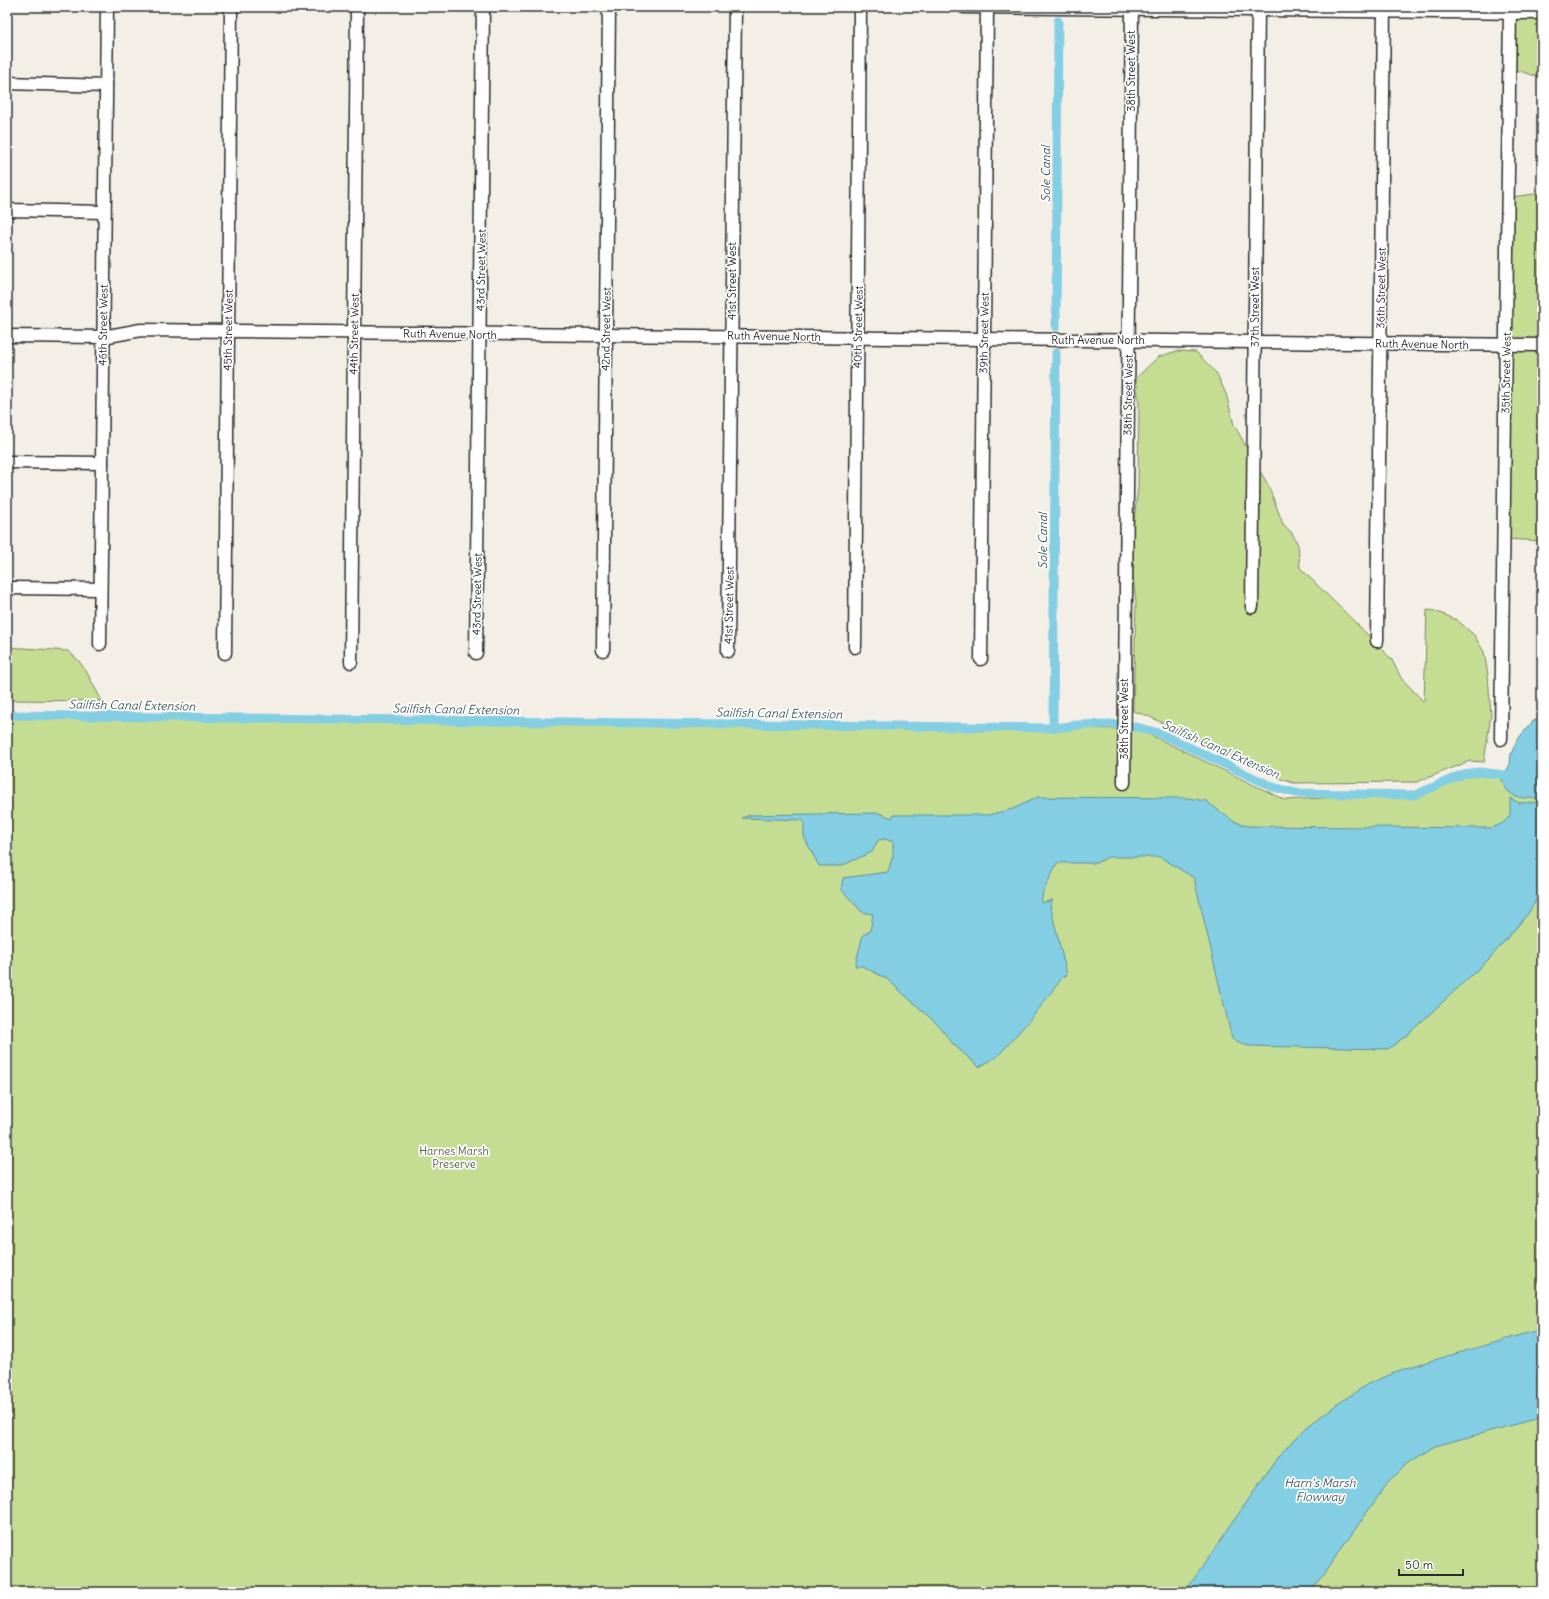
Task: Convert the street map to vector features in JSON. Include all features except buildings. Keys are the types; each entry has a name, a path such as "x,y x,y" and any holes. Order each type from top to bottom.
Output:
{"street":[{"name":"46th Street West","path":"100,644 107,7"},
{"name":"45th Street West","path":"225,653 231,7"},
{"name":"44th Street West","path":"351,662 357,7"},
{"name":"43rd Street West","path":"476,653 483,7"},
{"name":"42nd Street West","path":"604,650 609,7"},
{"name":"41st Street West","path":"728,651 735,7"},
{"name":"40th Street West","path":"855,647 860,7"},
{"path":"964,7 1510,10 1542,13"},
{"name":"39th Street West","path":"980,659 987,7"},
{"name":"38th Street West","path":"1124,783 1132,8"},
{"name":"37th Street West","path":"1252,607 1258,9"},
{"name":"36th Street West","path":"1377,641 1384,9"},
{"name":"35th Street West","path":"1501,738 1510,10"},
{"path":"7,83 106,86"},
{"path":"7,210 104,212"},
{"name":"Ruth Avenue North","path":"7,336 103,338 141,330 480,335 858,337 1542,345"},
{"path":"7,462 102,463"},
{"path":"7,588 100,589"}],"green space":[{"path":"1504,7 1542,7 1542,78 1503,66"},
{"path":"1542,193 1542,541 1506,539 1504,198"},
{"path":"1177,351 1196,352 1217,374 1226,394 1234,425 1268,485 1283,524 1292,533 1298,545 1300,568 1392,660 1401,678 1424,702 1427,610 1435,611 1457,620 1474,635 1484,652 1488,675 1491,715 1484,762 1470,761 1417,782 1294,783 1281,779 1148,716 1133,711 1136,602 1133,578 1133,528 1138,488 1139,404 1136,378 1158,357"},
{"path":"7,647 68,651 78,660 86,671 102,701 7,700"},
{"name":"Harnes Marsh Preserve","path":"7,718 1138,729 1285,800 1416,793 1471,775 1538,776 1542,768 1542,1592 7,1592"}],"water":[{"path":"1542,718 1542,798 1523,798 1512,795 1504,786 1502,779 1510,764 1511,754 1517,740 1533,721"},
{"path":"1038,797 1188,798 1206,801 1233,821 1247,826 1492,828 1503,823 1510,816 1510,798 1519,803 1542,802 1542,889 1528,914 1489,959 1406,1036 1388,1049 1248,1046 1232,1039 1194,878 1160,857 1108,857 1096,863 1057,863 1043,892 1041,903 1053,900 1050,905 1067,975 1063,977 1034,1015 997,1057 979,1067 954,1045 937,1024 887,979 862,966 855,966 863,935 870,931 873,914 862,912 841,889 843,878 888,872 893,855 893,842 885,839 878,840 872,852 841,866 819,866 804,837 804,823 802,820 742,818 750,815 879,813 892,818 893,815 988,815 1013,809"},
{"name":"Harn's Marsh Flowway","path":"1542,1329 1542,1417 1435,1446 1407,1464 1387,1484 1311,1592 1185,1592 1279,1455 1307,1427 1336,1405 1368,1384 1406,1368"}],"waterway":[{"name":"Sole Canal","path":"1056,327 1058,21"},
{"name":"Sole Canal","path":"1053,728 1056,353"},
{"name":"Sailfish Canal Extension","path":"7,715 1053,728 1109,724 1136,727 1159,733 1273,787 1296,793 1415,795 1463,774 1479,772 1514,776"}]}
